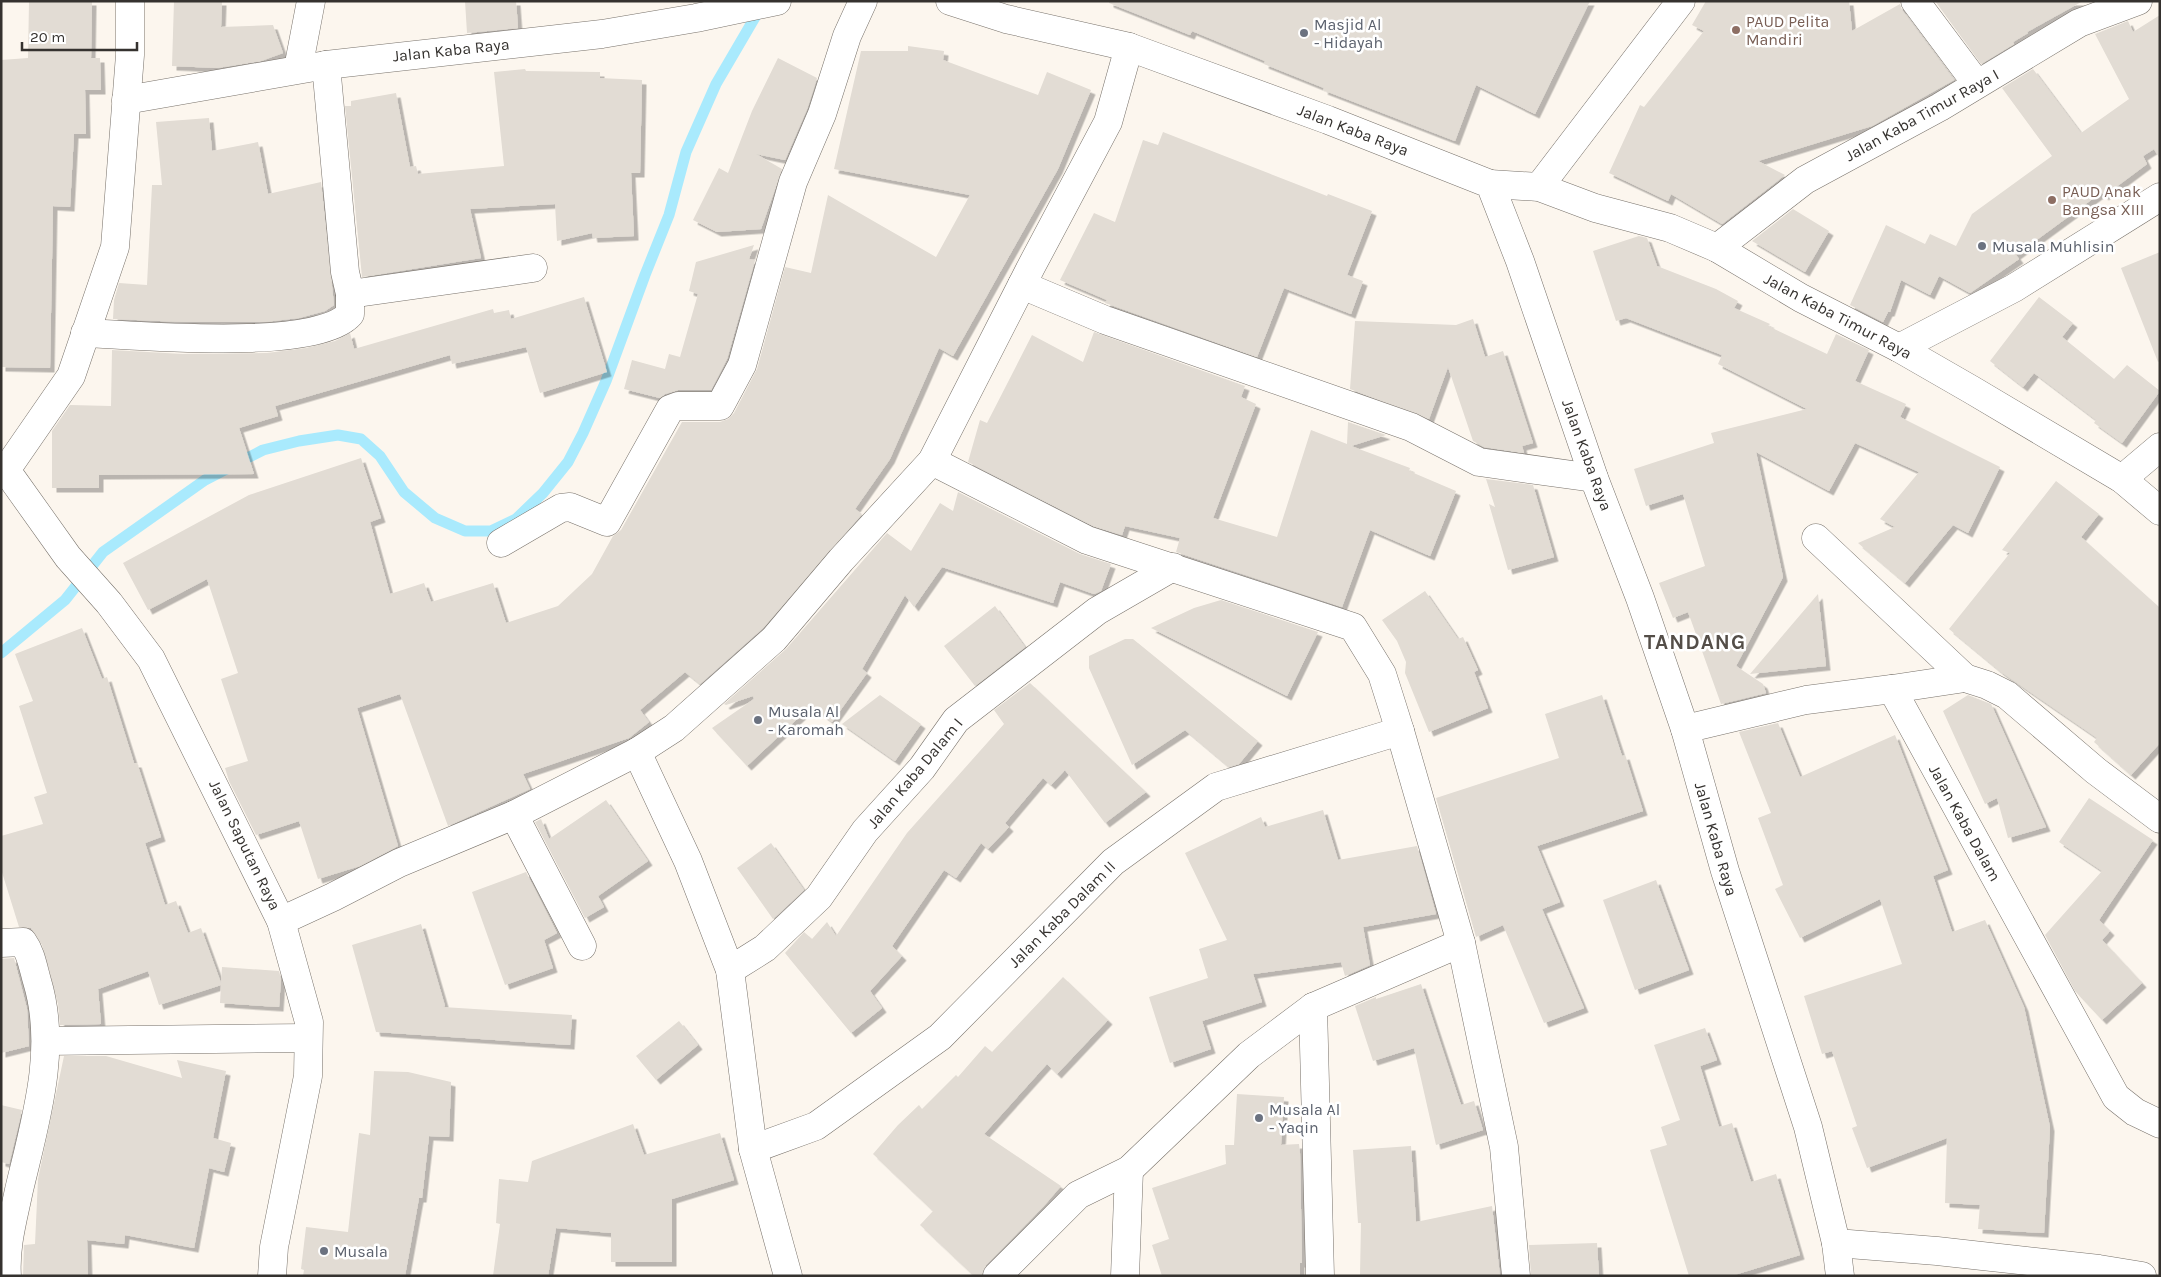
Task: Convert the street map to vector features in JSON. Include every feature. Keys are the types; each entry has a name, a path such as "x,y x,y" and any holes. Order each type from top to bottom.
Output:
{"street":[{"path":"4,472 71,376 115,247 130,55 130,1"},
{"path":"298,70 311,1"},
{"name":"Jalan Kaba Raya","path":"126,100 326,65 602,34 696,18 776,1"},
{"path":"501,543 561,508 570,507 606,522 670,409 678,406 716,407 723,403 742,365 793,182 822,114 847,36 863,1"},
{"name":"Jalan Kaba Raya","path":"950,1 1006,20 1129,46 1328,120 1490,184 1520,261 1594,478 1640,598 1685,729 1725,871 1808,1127 1836,1243 1840,1276"},
{"path":"1539,186 1681,1"},
{"path":"1916,1 1977,84"},
{"name":"Jalan Kaba Timur Raya I","path":"1718,248 1805,180 1977,84 2079,23 2138,1"},
{"path":"282,921 399,863 514,815 637,752 674,728 774,639 841,560 932,461 1108,122 1129,46"},
{"path":"85,333 252,340 320,330 344,321 350,314 350,294 345,272 326,65"},
{"name":"Jalan Kaba Timur Raya","path":"1490,184 1539,186 1595,208 1670,228 1718,248 1801,298 1898,348 2122,480 2160,511"},
{"path":"1898,348 2014,288 2160,197"},
{"path":"350,294 533,268"},
{"path":"1022,285 1105,320 1411,426 1479,462 1594,478"},
{"path":"2122,480 2160,447"},
{"path":"932,461 1087,540 1353,627 1382,674 1461,943 1504,1147 1516,1276"},
{"name":"Jalan Saputan Raya","path":"4,472 68,557 109,603 152,659 282,921 309,1022 308,1076 274,1246 272,1276"},
{"path":"1816,538 1965,678"},
{"name":"Jalan Kaba Dalam I","path":"730,970 765,948 819,897 865,832 922,768 956,720 1097,611 1173,567"},
{"path":"1685,729 1806,700 1965,678 1987,684 2007,695 2096,770 2160,819"},
{"name":"Jalan Kaba Dalam","path":"1892,689 2116,1097 2135,1112 2160,1124"},
{"name":"Jalan Kaba Dalam II","path":"753,1148 816,1126 940,1038 1113,862 1216,787 1400,731"},
{"path":"637,752 688,861 730,970 753,1148 788,1276"},
{"path":"514,815 582,946"},
{"path":"1,943 23,942 28,948 40,992 46,1041 40,1101 7,1244 7,1276"},
{"path":"997,1276 1078,1195 1129,1170 1250,1055 1313,1007 1461,943"},
{"path":"1313,1007 1320,1276"},
{"path":"46,1041 308,1038"},
{"path":"1125,1276 1129,1170"},
{"path":"1836,1243 1937,1251 2142,1276"}],"building":[{"path":"29,1 92,1 91,58 100,58 101,90 85,90 86,134 74,134 70,207 53,206 50,368 1,367 1,60 28,58"},
{"path":"174,1 222,1 221,27 273,25 283,53 261,61 217,68 172,66"},
{"path":"465,1 516,1 518,28 467,33"},
{"path":"1109,1 1590,1 1535,114 1476,85 1455,141 1323,90 1324,88 1264,64 1265,61 1192,31 1190,35 1109,3"},
{"path":"1706,1 1849,1 1852,31 1900,4 1902,10 1954,80 1872,126 1758,161 1785,175 1722,224 1671,194 1668,201 1609,173 1640,105 1644,107 1704,31 1692,25"},
{"path":"1935,1 2083,1 2027,32 2013,42 2014,44 1981,64"},
{"path":"2160,15 2160,159 2154,149 2143,156 2147,164 2104,196 2102,192 2016,255 2019,259 1970,293 1939,276 1930,295 1901,280 1890,312 1888,312 1883,322 1850,305 1886,225 1925,244 1930,234 1956,246 1972,214 2052,156 2002,88 2033,69 2081,133 2129,99 2095,34 2128,21 2133,32"},
{"path":"908,46 944,51 943,60 1038,95 1047,72 1091,90 1058,169 953,356 939,348 890,459 855,509 862,514 763,628 700,684 685,672 640,710 649,722 629,738 523,774 530,789 448,826 400,694 357,708 398,846 360,866 318,879 299,821 256,835 229,781 225,768 248,761 221,679 238,673 207,579 148,610 123,563 249,495 361,458 381,518 370,522 390,594 424,583 431,602 493,583 506,623 558,606 592,574 613,536 621,530 682,422 720,422 728,419 734,413 757,369 785,267 811,273 828,195 936,257 970,195 834,169 861,51 908,51"},
{"path":"778,58 817,78 807,109 785,160 756,154 782,169 761,229 717,232 693,220 719,168 728,173 752,111"},
{"path":"525,69 526,71 600,72 600,78 642,80 640,173 631,173 634,236 593,238 592,233 557,241 555,204 470,209 481,258 362,277 345,106 351,106 351,101 396,93 410,167 416,166 418,174 504,166 494,72"},
{"path":"209,118 212,151 258,142 268,194 321,182 334,305 325,311 299,318 264,322 183,322 113,319 114,300 119,283 147,285 152,185 162,185 156,122"},
{"path":"1163,132 1327,196 1328,194 1372,211 1347,275 1363,281 1351,314 1284,288 1257,357 1105,303 1107,300 1060,280 1094,213 1115,222 1143,140 1158,145"},
{"path":"1793,209 1829,231 1805,272 1752,241"},
{"path":"1639,236 1647,238 1657,266 1716,289 1738,301 1734,308 1770,324 1768,326 1827,354 1836,334 1869,350 1855,381 1906,404 1900,417 2000,467 1968,533 1953,525 1905,583 1858,543 1895,527 1880,519 1919,472 1855,443 1829,491 1756,452 1783,577 1736,666 1763,684 1766,693 1721,704 1688,612 1673,618 1659,583 1705,566 1683,494 1646,506 1634,469 1714,443 1711,433 1807,409 1718,364 1722,355 1626,318 1616,321 1593,251"},
{"path":"754,245 749,259 755,260 727,359 711,390 678,390 665,394 660,398 624,389 632,360 665,369 669,354 680,357 698,294 689,291 696,262"},
{"path":"2160,252 2160,361 2158,362 2121,268"},
{"path":"584,297 607,372 540,393 526,347 452,364 450,355 275,406 278,416 239,428 254,474 99,475 99,488 52,488 52,431 70,405 111,406 112,350 183,354 267,353 306,348 335,341 350,333 354,349 493,309 494,313 509,310 511,319"},
{"path":"2039,297 2073,323 2062,337 2114,379 2127,365 2160,391 2122,443 2094,423 2096,420 2034,373 2023,387 1990,361"},
{"path":"1473,319 1485,357 1503,351 1533,443 1522,446 1524,453 1484,447 1473,441 1448,367 1429,419 1350,389 1355,321 1456,325"},
{"path":"1094,332 1245,386 1241,397 1256,404 1213,518 1277,537 1311,430 1347,444 1348,422 1386,435 1351,446 1410,468 1409,471 1456,491 1430,556 1370,530 1342,607 1176,552 1180,538 1125,526 1122,535 1093,526 968,462 980,420 987,423 1032,335 1083,362"},
{"path":"1486,479 1533,485 1554,557 1508,570 1489,504 1495,507"},
{"path":"2056,481 2099,514 2081,537 2160,608 2160,743 2131,775 2094,742 2097,738 2001,672 1949,629 2010,553 2002,550"},
{"path":"958,492 1080,554 1111,564 1101,591 1094,594 1060,582 1053,603 942,567 914,607 905,595 862,669 867,673 832,722 811,706 747,766 712,728 754,699 753,696 724,704 786,649 887,533 911,551 940,503 953,511"},
{"path":"1425,591 1458,639 1463,637 1478,670 1474,672 1488,708 1429,732 1405,673 1406,662 1397,641 1382,620"},
{"path":"1818,594 1826,666 1750,674"},
{"path":"1221,600 1318,632 1287,696 1151,628 1194,608"},
{"path":"995,606 1025,647 975,686 944,646"},
{"path":"82,628 102,679 107,677 134,763 137,763 161,837 145,843 165,905 176,901 188,933 201,928 221,983 222,967 279,971 281,979 279,1007 220,1003 221,985 159,1005 148,971 98,989 101,1024 60,1025 58,1004 42,945 31,928 19,927 1,869 1,836 43,824 34,797 47,793 19,706 33,701 15,654"},
{"path":"1125,639 1133,639 1258,741 1239,764 1229,767 1185,730 1132,765 1089,668 1089,656"},
{"path":"1030,683 1146,792 1105,823 1065,770 1051,785 1043,778 1005,823 1009,827 988,849 981,843 956,878 944,870 892,946 902,956 870,991 882,1008 851,1033 785,953 804,932 812,939 827,922 836,936 907,833 1004,724 994,710"},
{"path":"880,695 921,724 895,761 842,724"},
{"path":"1602,695 1622,756 1625,755 1643,811 1537,846 1560,902 1542,909 1584,1008 1544,1023 1503,925 1476,937 1436,798 1559,758 1545,714"},
{"path":"1968,695 1991,704 2046,827 2008,838 1997,798 1985,804 1943,711"},
{"path":"1778,723 1800,777 1895,735 1948,870 1933,876 1952,932 1985,920 2024,1007 2050,1127 2044,1233 1978,1229 1980,1205 1945,1203 1947,1138 1867,1168 1852,1128 1857,1126 1832,1051 1822,1054 1804,996 1902,964 1880,899 1800,938 1775,889 1783,885 1758,818 1771,813 1739,732"},
{"path":"2089,798 2153,840 2099,920 2110,931 2102,940 2142,983 2102,1020 2075,991 2045,935 2102,871 2059,842"},
{"path":"606,800 648,861 598,896 604,907 585,918 535,822 541,819 549,839"},
{"path":"1323,810 1338,860 1417,846 1436,914 1363,927 1370,965 1345,976 1341,962 1253,974 1262,1002 1202,1021 1211,1049 1170,1063 1149,997 1208,978 1199,949 1227,940 1185,853 1261,817 1265,827"},
{"path":"771,843 804,890 773,919 737,868"},
{"path":"526,872 557,933 544,940 553,968 505,985 472,892"},
{"path":"1656,880 1689,970 1635,990 1603,900"},
{"path":"421,924 445,1006 443,1007 572,1015 570,1045 376,1032 352,945"},
{"path":"14,958 27,1009 29,1046 1,1053 1,959"},
{"path":"1063,977 1108,1020 1057,1074 1047,1064 984,1134 1061,1186 986,1265 982,1276 974,1276 920,1225 933,1211 873,1154 898,1125 919,1105 922,1109 956,1075 958,1077 985,1046 992,1052"},
{"path":"1421,984 1461,1105 1474,1101 1483,1130 1436,1145 1414,1048 1373,1061 1355,1006 1376,997 1376,999"},
{"path":"679,1021 698,1045 656,1080 636,1056"},
{"path":"1705,1028 1717,1060 1700,1066 1719,1127 1732,1123 1751,1182 1776,1174 1800,1255 1731,1276 1689,1276 1650,1150 1667,1145 1661,1127 1680,1120 1654,1045"},
{"path":"64,1056 106,1056 182,1078 177,1060 226,1071 213,1138 231,1143 224,1172 209,1168 194,1248 125,1235 124,1244 87,1240 88,1276 23,1276 24,1245 35,1244 38,1179"},
{"path":"374,1071 408,1072 451,1082 449,1137 429,1136 422,1198 419,1198 405,1276 303,1276 304,1270 301,1269 306,1227 348,1232 359,1133 370,1135"},
{"path":"1237,1094 1284,1097 1281,1145 1299,1144 1300,1153 1302,1263 1300,1263 1300,1276 1162,1276 1152,1245 1169,1239 1152,1188 1226,1164 1225,1145 1234,1145"},
{"path":"1,1105 22,1110 9,1164 1,1162"},
{"path":"633,1124 644,1155 720,1133 734,1180 672,1199 672,1262 611,1262 611,1233 556,1228 548,1276 493,1276 500,1224 496,1223 499,1179 528,1182 532,1161"},
{"path":"1411,1146 1416,1222 1492,1206 1500,1276 1360,1276 1361,1223 1358,1223 1353,1150"},
{"path":"1597,1243 1599,1276 1531,1276 1529,1245"}],"waterway":[{"path":"1,653 65,600 103,552 205,480 263,450 299,441 338,435 361,439 380,456 404,492 435,518 465,531 491,531 516,519 543,493 568,462 583,433 606,381 669,215 686,152 716,84 761,7"}],"place":[{"name":"PAUD Pelita Mandiri","path":"1736,30"},
{"name":"Masjid Al - Hidayah","path":"1304,33"},
{"name":"PAUD Anak Bangsa XIII","path":"2052,200"},
{"name":"Musala Muhlisin","path":"1982,246"},
{"name":"Musala Al - Karomah","path":"758,720"},
{"name":"Musala Al - Yaqin","path":"1259,1118"},
{"name":"Musala","path":"324,1251"}],"district":[{"name":"TANDANG","path":"1695,642"}]}
